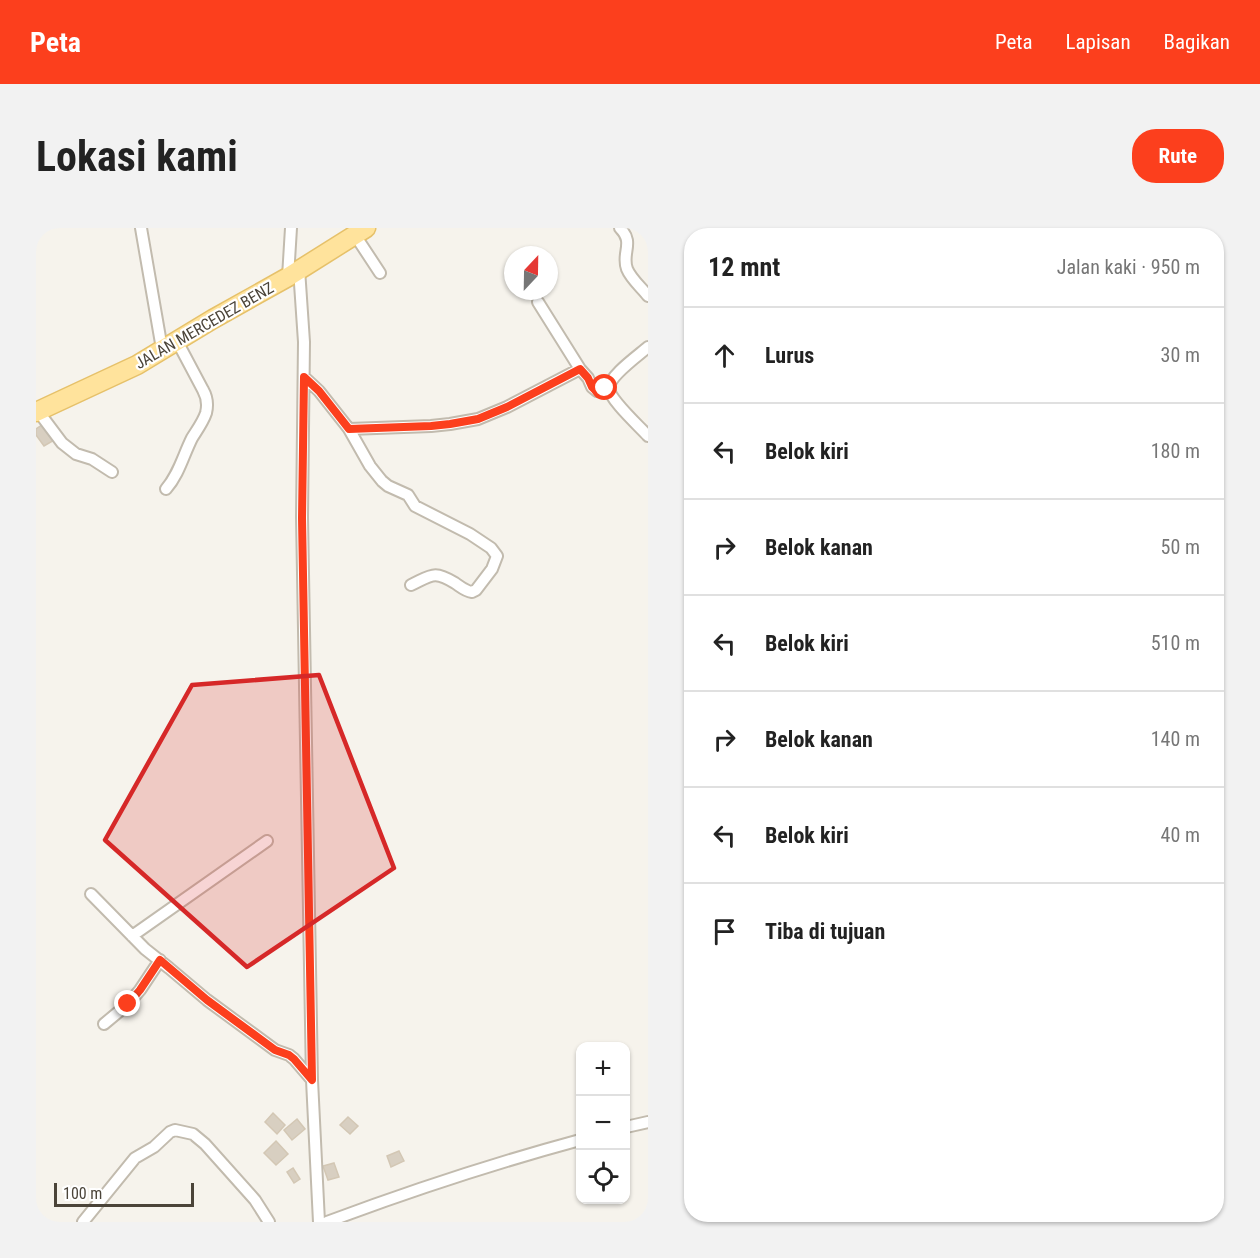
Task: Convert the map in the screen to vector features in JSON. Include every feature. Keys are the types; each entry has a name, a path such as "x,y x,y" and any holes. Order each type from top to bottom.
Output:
{"main road":[{"name":"JALAN MERCEDEZ BENZ","path":"37,412 137,365 360,231"}],"street":[{"path":"141,228 169,345 207,398 206,413 186,452 177,476 166,489"},
{"path":"291,228 293,273 304,342 302,518 312,1080 319,1222"},
{"path":"620,228 627,240 627,268 648,296"},
{"path":"360,231 380,273"},
{"path":"538,302 596,391 609,387 616,375 648,347"},
{"path":"349,429 431,426 478,419 507,407 580,369"},
{"path":"304,377 319,391 349,429 382,482 408,495 415,506 470,534 491,548 497,556 492,569 472,592 466,591 440,574 411,585"},
{"path":"609,387 616,402 648,436"},
{"path":"37,412 62,443 76,454 92,459 112,472"},
{"path":"132,936 267,841"},
{"path":"91,894 145,949 207,1000 275,1050 289,1055 312,1080"},
{"path":"104,1024 128,1004 160,960"},
{"path":"630,1126 648,1122"},
{"path":"83,1222 135,1158 154,1147 175,1130 193,1134 205,1144 255,1200 269,1222"},
{"path":"327,1222 390,1199 576,1141"}],"highlighted area":[{"path":"319,675 394,868 247,967 105,840 192,685"}],"building":[{"path":"45,423 56,439 44,446 36,435 36,429"},
{"path":"273,1113 285,1125 277,1134 265,1122"},
{"path":"348,1117 358,1126 350,1134 340,1125"},
{"path":"297,1119 305,1129 292,1140 284,1130"},
{"path":"276,1141 288,1154 276,1165 264,1153"},
{"path":"399,1151 404,1161 391,1167 387,1156"},
{"path":"334,1163 339,1177 328,1180 323,1166"},
{"path":"293,1168 300,1179 294,1183 287,1172"}],"route":[{"path":"128,1004 160,960 238,1023 275,1050 289,1055 312,1080 302,518 304,377 319,391 349,429 431,426 478,419 491,415 580,369 596,391 605,388"}]}
